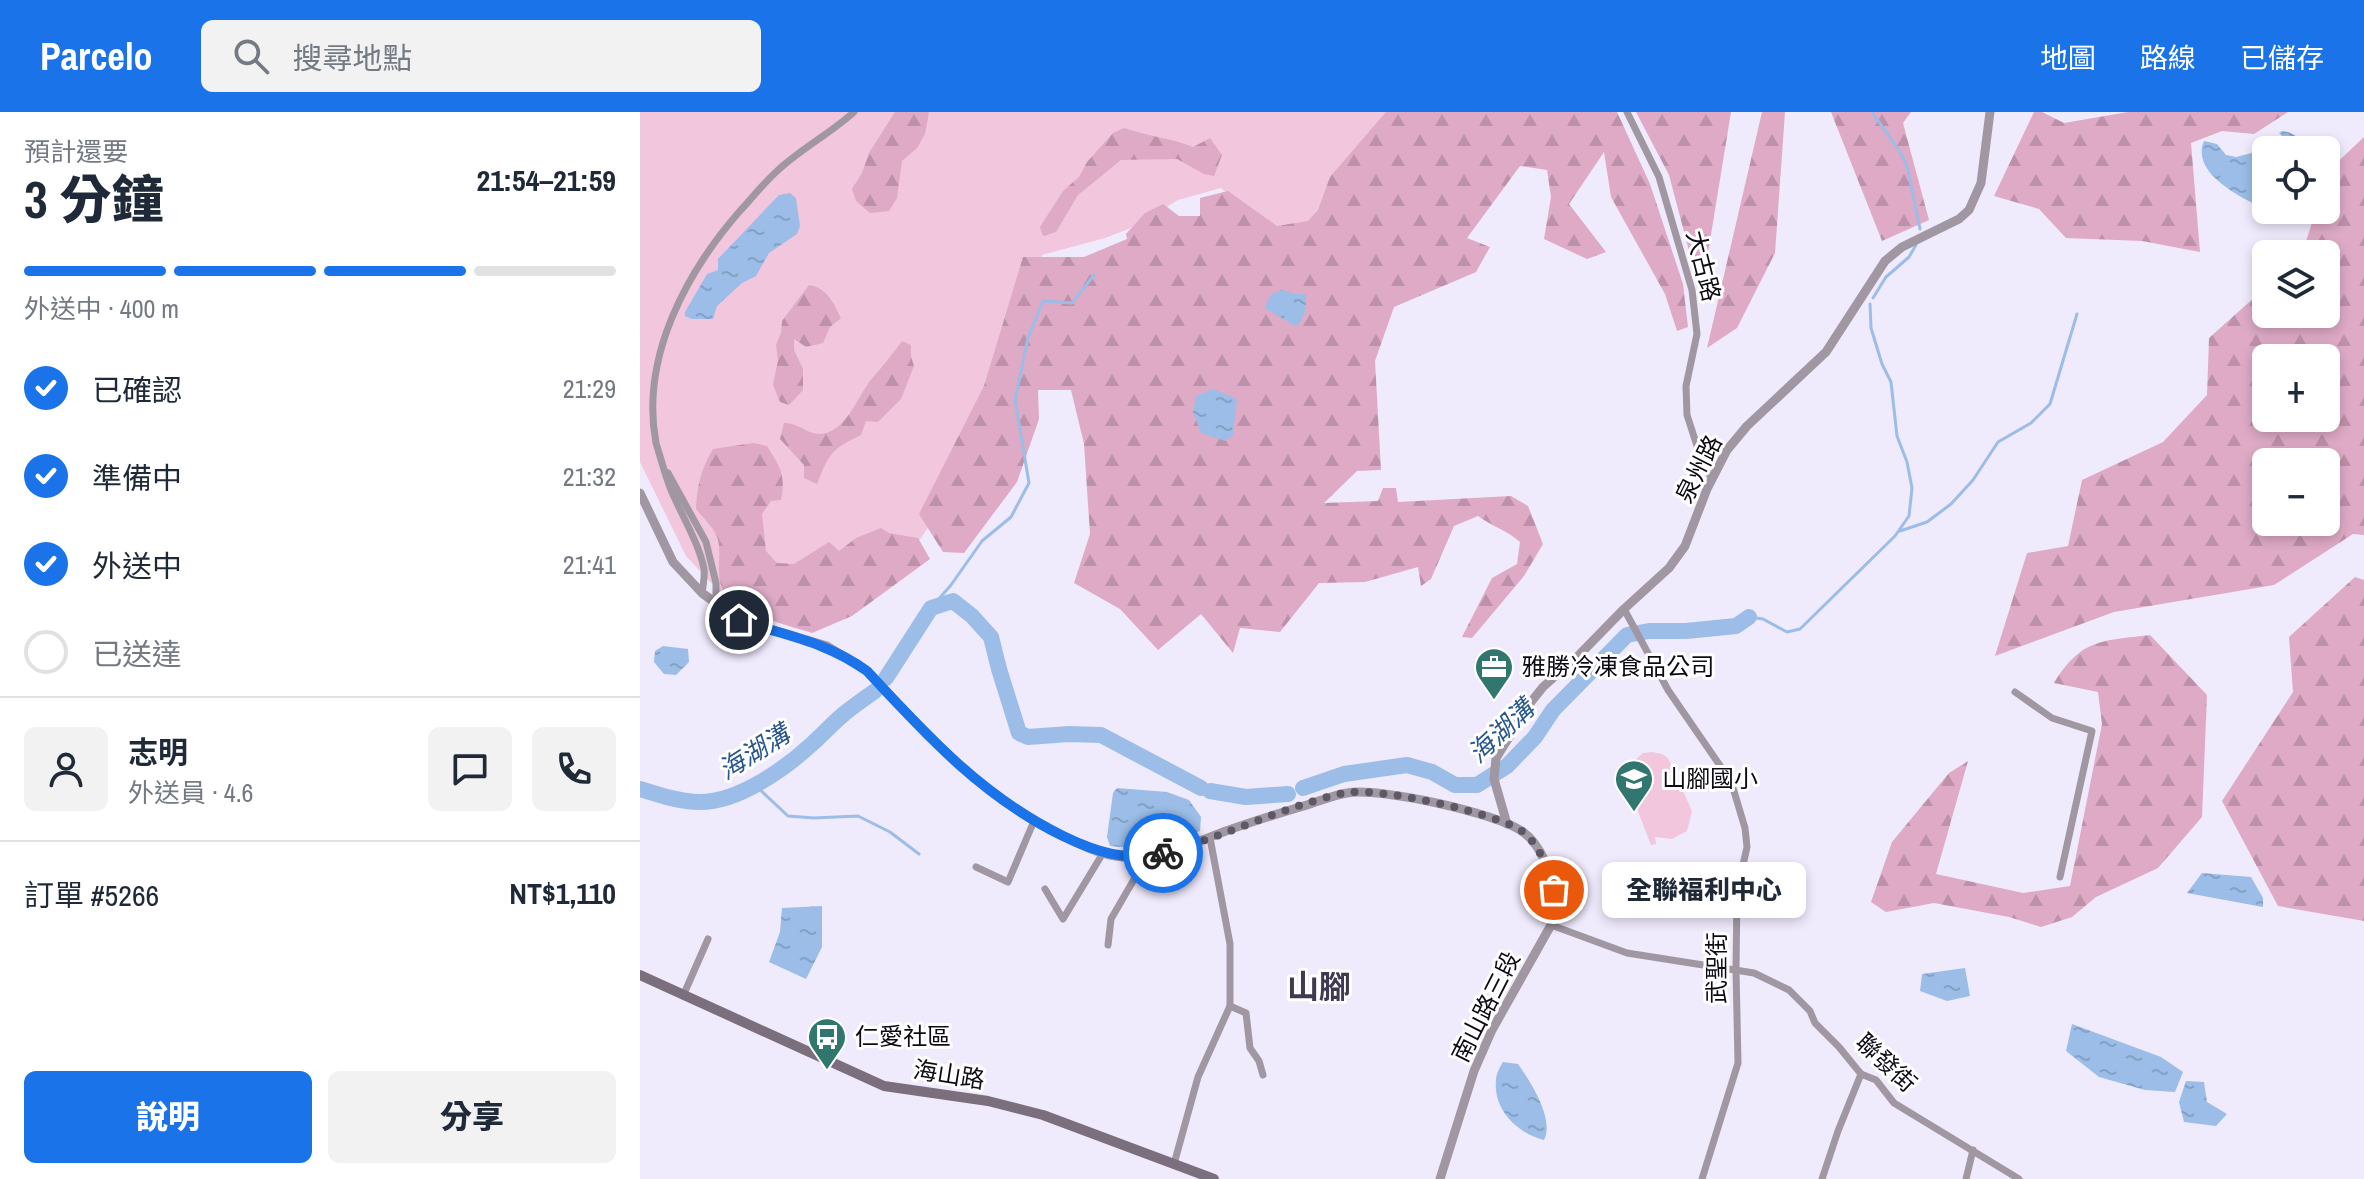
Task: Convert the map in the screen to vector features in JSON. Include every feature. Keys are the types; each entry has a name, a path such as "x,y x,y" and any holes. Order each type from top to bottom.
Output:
{"main road":[{"name":"海山路","path":"640,975 884,1086 988,1101 1043,1115 1214,1179"}],"street":[{"path":"702,593 705,571 670,487 649,415 650,377 658,340 691,272 707,249 774,174 854,112"},
{"name":"大古路","path":"1627,112 1659,177 1692,290 1697,334 1686,386 1687,415 1712,480"},
{"name":"泉州路","path":"1507,824 1494,775 1496,758 1539,692 1669,568 1680,554 1727,450 1747,426 1826,352 1885,261 1902,247 1959,219 1969,210 1981,183 1990,112"},
{"path":"664,468 676,484 706,542 716,583 716,604"},
{"path":"640,493 673,562 716,604 739,620 827,646 852,660 867,671 952,760 1008,805 1034,821 1103,853 1147,857 1344,793 1364,791 1415,799 1507,824"},
{"name":"武聖街","path":"1624,609 1668,690 1733,788 1745,828 1747,847 1737,892 1738,1063 1702,1179"},
{"path":"2015,692 2052,718 2092,731 2060,877"},
{"path":"976,867 1008,882 1034,821"},
{"name":"南山路三段","path":"1440,1179 1474,1071 1492,1030 1556,911 1550,875 1533,841 1521,830 1507,824"},
{"path":"1174,1164 1198,1077 1230,1006 1230,944 1210,838"},
{"path":"1045,889 1063,919 1103,853"},
{"path":"1108,945 1111,919 1147,857"},
{"name":"聯發街","path":"1551,925 1627,953 1754,973 1789,990 1861,1074 1876,1080 1894,1103 2018,1179"},
{"path":"683,996 708,939"},
{"path":"1230,1006 1246,1013 1250,1048 1259,1061 1263,1075"},
{"path":"1822,1179 1861,1074"},
{"path":"1966,1179 1973,1150"}],"shaded area":[{"path":"640,112 1398,112 1320,224 1271,231 1221,188 1178,200 1136,226 1105,238 1042,255 958,485 918,542 765,578 752,614 715,587 686,556 640,462"},
{"path":"1652,752 1668,758 1692,811 1687,831 1672,839 1655,837 1656,844 1651,845 1620,765 1627,761 1629,765 1643,753"}],"green space":[{"path":"895,112 929,112 925,134 917,148 902,161 897,198 889,211 870,213 856,201 852,189 869,153"},
{"path":"1386,112 1617,112 1650,184 1683,284 1688,327 1677,331 1665,294 1611,197 1604,152 1569,204 1606,252 1587,259 1544,239 1551,197 1547,170 1520,166 1467,238 1490,247 1476,272 1394,307 1375,361 1381,470 1357,471 1324,503 1378,501 1383,488 1396,488 1398,502 1511,496 1528,506 1543,544 1524,576 1472,638 1462,637 1492,578 1517,564 1520,542 1478,516 1454,526 1431,579 1421,586 1418,567 1365,582 1319,583 1280,632 1240,628 1233,653 1201,614 1158,650 1120,609 1074,583 1090,534 1084,444 1071,390 1038,390 1039,419 1017,482 964,553 943,552 919,514 984,386 1023,257 1084,257 1127,239 1126,234 1145,213 1163,204 1179,216 1200,216 1200,198 1228,191 1277,226 1308,221 1318,210 1330,177"},
{"path":"1636,112 1731,112 1701,296 1669,175"},
{"path":"1762,112 1785,112 1775,253 1737,328 1707,348"},
{"path":"1831,112 1911,112 1903,123 1929,220 1882,241"},
{"path":"2034,112 2042,112 2064,123 2128,112 2288,112 2254,134 2222,131 2191,143 2200,252 2142,241 2066,238 2039,209 1994,196"},
{"path":"1124,128 1193,147 1210,138 1222,155 1214,176 1177,159 1121,160 1078,195 1056,232 1043,236 1040,227 1063,191 1079,177 1087,162 1113,133"},
{"path":"2364,137 2364,535 2353,534 2274,585 2114,612 1995,656 2027,553 2068,546 2082,480 2163,442 2207,395 2209,338 2252,300 2252,328 2340,328 2340,240 2306,240 2312,224 2340,224 2340,160"},
{"path":"809,285 825,293 841,318 830,327 823,343 806,347 794,339 794,350 803,369 803,390 789,405 780,402 773,385 778,360 776,345 782,321"},
{"path":"902,341 911,345 914,366 901,399 878,422 866,421 861,435 832,454 817,484 804,478 804,465 780,439 784,423 819,434 836,428"},
{"path":"753,443 767,446 782,477 781,500 771,501 762,514 766,551 777,563 794,564 829,542 839,551 856,538 881,528 889,533 918,538 930,559 852,616 812,633 763,618 739,606 723,590 719,578 718,540 712,527 696,509 699,485 713,449"},
{"path":"2355,577 2364,580 2364,921 2278,906 2222,801 2293,692 2289,637"},
{"path":"2150,635 2207,695 2202,817 2158,868 2096,897 2072,917 2041,927 2009,917 1934,903 1886,912 1871,902 1892,842 1949,773 1968,761 1936,874 2023,893 2070,886 2102,724 2098,692 2054,683 2074,657 2094,644"}],"water":[{"path":"2282,131 2296,136 2282,136 2279,133"},
{"path":"2204,141 2217,144 2226,155 2236,157 2252,153 2252,203 2211,174 2202,153"},
{"path":"790,193 796,198 800,226 797,234 769,253 756,276 742,283 717,306 713,319 685,316 707,274 718,270 718,259 779,195"},
{"path":"1283,290 1306,294 1303,316 1295,326 1265,308 1271,296"},
{"path":"1213,389 1237,399 1233,435 1225,441 1201,433 1193,412 1196,396"},
{"path":"663,646 688,649 689,662 676,675 664,674 654,662 655,651"},
{"path":"1117,788 1167,792 1189,800 1201,817 1200,831 1156,845 1110,846 1107,837 1113,793"},
{"path":"2202,873 2251,877 2263,898 2263,907 2187,893"},
{"path":"822,906 822,947 806,979 769,962 780,932 782,908"},
{"path":"1965,968 1970,996 1947,1001 1920,991 1922,974"},
{"path":"2072,1024 2161,1057 2183,1072 2175,1092 2145,1090 2099,1077 2066,1051"},
{"path":"1503,1062 1518,1064 1534,1090 1544,1111 1547,1131 1544,1140 1516,1126 1498,1101 1496,1080"},
{"path":"2186,1081 2204,1082 2207,1102 2227,1114 2216,1126 2184,1122 2179,1102"}],"waterway":[{"path":"1872,112 1907,166 1920,229"},
{"path":"1873,298 1886,277 1909,257 1916,245"},
{"path":"931,608 982,541 1011,517 1029,483 1015,400 1028,338 1043,301 1072,303 1094,275"},
{"path":"1749,617 1763,619 1787,632 1800,629 1895,536 1909,516 1912,488 1907,462 1897,436 1891,382 1871,328 1870,304"},
{"path":"1900,531 1927,522 1951,504 1973,480 1998,442 2031,423 2050,404 2077,314"},
{"name":"海湖溝","path":"886,678 931,608 953,601 991,637 1019,733 1028,737 1101,735 1201,788"},
{"name":"海湖溝","path":"1303,788 1344,774 1407,765 1432,772 1455,785 1477,785 1507,766 1535,737 1553,710 1627,635 1736,626 1749,617"},
{"name":"海湖溝","path":"640,789 700,802 746,790 789,763 875,691"},
{"path":"755,785 788,816 858,816 890,832 919,854"},
{"name":"海湖溝","path":"1210,791 1246,797 1288,794"}],"way so far":[{"path":"1163,853 1344,793 1387,793 1484,816 1521,830 1533,841 1554,890"}],"place":[{"name":"雅勝冷凍食品公司","path":"1494,701"},
{"name":"山腳國小","path":"1634,813"},
{"name":"全聯福利中心","path":"1554,890"},
{"name":"仁愛社區","path":"827,1071"}],"district":[{"name":"山腳","path":"1319,987"}],"route":[{"path":"739,620 827,646 852,660 867,671 952,760 985,788 1034,821 1103,853 1147,857 1163,853"}]}
